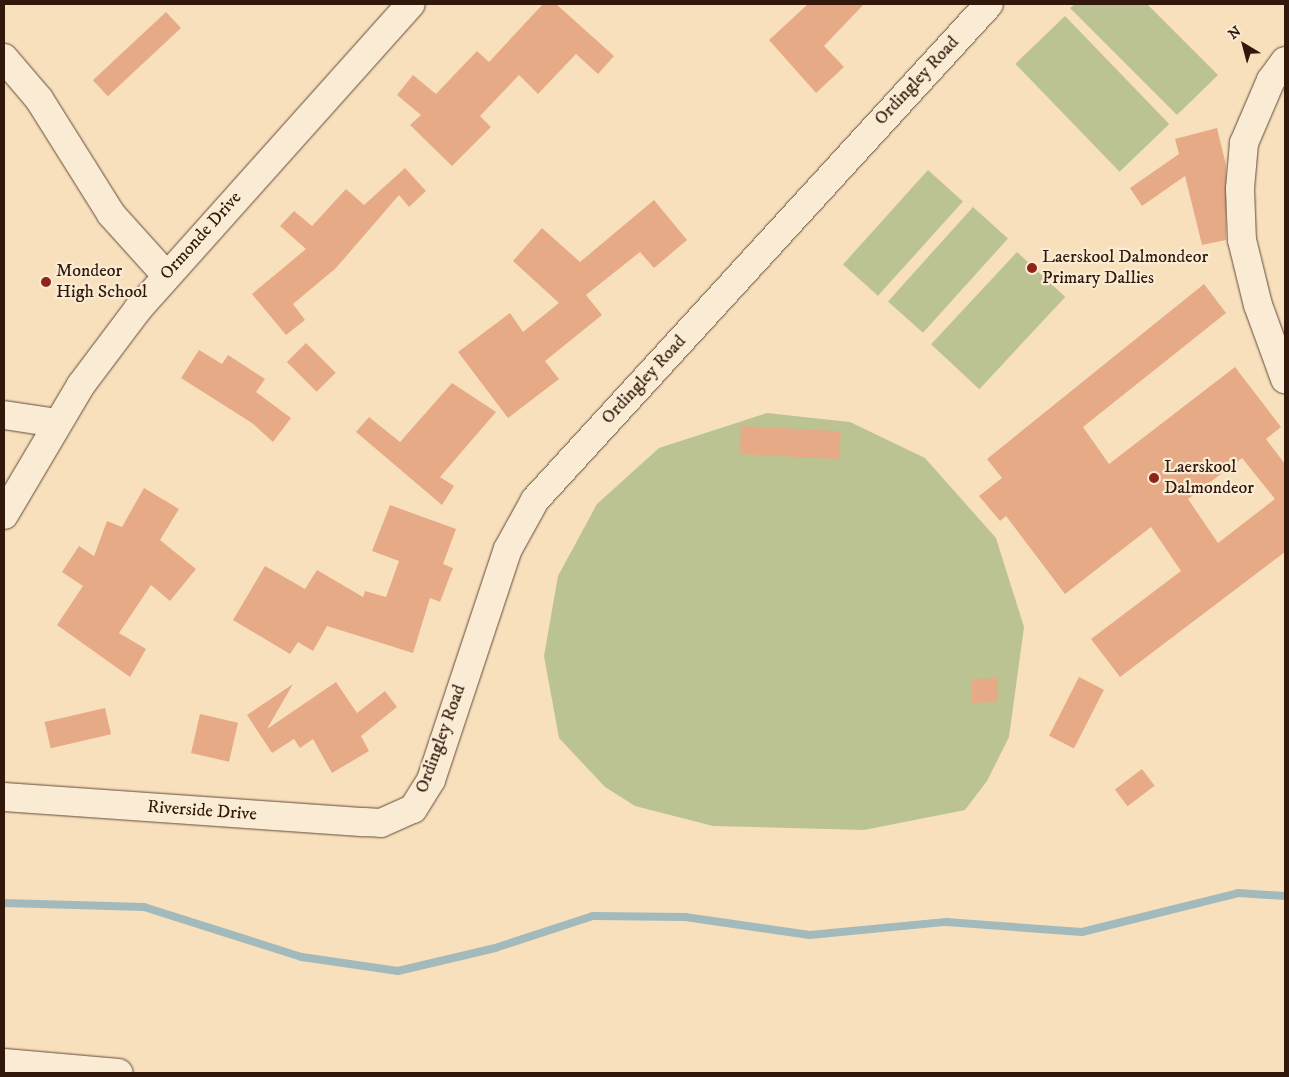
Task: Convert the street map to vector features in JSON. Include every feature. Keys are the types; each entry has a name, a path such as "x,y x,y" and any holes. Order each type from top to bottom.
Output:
{"street":[{"name":"Ormonde Drive","path":"4,515 57,423 110,345 166,275 411,4"},
{"name":"Ordingley Road","path":"400,817 413,809 431,780 498,574 517,527 535,500 989,4"},
{"path":"4,58 40,99 111,214 166,275"},
{"path":"1285,61 1271,80 1244,143 1240,190 1242,240 1258,305 1285,379"},
{"path":"4,415 57,423"},
{"name":"Riverside Drive","path":"4,797 364,822 400,817"},
{"path":"4,1063 119,1073"}],"green space":[{"path":"1075,4 1147,4 1218,75 1177,115 1070,8"},
{"path":"1065,16 1169,124 1120,172 1015,64"},
{"path":"928,170 963,201 878,296 843,264"},
{"path":"973,207 1008,238 923,333 888,301"},
{"path":"1017,252 1065,297 979,389 931,344"},
{"path":"767,413 850,422 925,458 996,538 1024,627 1009,737 987,781 965,810 864,830 713,826 635,806 605,787 559,738 544,656 558,576 597,504 659,448"}],"building":[{"path":"543,4 556,4 614,56 598,74 576,54 538,94 519,75 480,116 491,127 452,166 410,125 421,115 397,95 413,75 436,94 477,51 489,62"},
{"path":"808,4 864,4 824,46 844,67 816,93 769,40"},
{"path":"166,12 181,28 108,96 93,80"},
{"path":"1217,128 1226,165 1226,240 1202,245 1185,176 1142,206 1130,188 1179,154 1175,139"},
{"path":"405,168 426,191 409,207 399,195 336,268 293,304 305,320 286,335 252,294 306,249 280,226 294,211 312,226 346,189 364,205"},
{"path":"654,200 687,240 654,268 640,252 586,295 602,315 545,361 559,379 508,418 458,352 510,313 523,332 559,303 513,261 542,228 580,262"},
{"path":"1204,284 1226,313 1083,427 1109,464 1235,367 1281,427 1266,439 1285,464 1285,552 1120,677 1091,639 1181,571 1151,527 1065,594 1006,516 1000,521 979,496 1002,478 987,459","holes":["1242,458 1275,499 1218,543 1188,499"]},
{"path":"306,343 336,373 317,392 287,362"},
{"path":"199,350 222,364 228,355 265,379 256,392 291,418 273,442 252,423 181,378"},
{"path":"452,383 496,412 440,477 454,486 442,505 356,432 369,417 400,442"},
{"path":"741,426 841,431 839,459 740,454"},
{"path":"144,488 179,509 160,540 196,569 170,601 151,585 119,633 146,649 130,677 57,625 83,586 62,572 79,546 94,556 107,521 122,527"},
{"path":"390,505 456,529 443,564 453,568 440,602 430,598 413,653 327,626 313,651 298,642 290,654 233,620 265,566 305,589 317,570 363,597 365,591 386,597 399,561 372,551"},
{"path":"1079,677 1104,690 1074,749 1049,736"},
{"path":"997,678 998,702 972,703 971,679"},
{"path":"336,682 357,713 385,691 397,707 361,736 369,751 332,773 313,739 300,748 294,739 272,753 247,715 293,684 267,729"},
{"path":"105,708 111,734 51,748 45,722"},
{"path":"200,714 238,723 229,762 191,753"},
{"path":"1142,769 1155,786 1127,806 1115,789"}],"waterway":[{"path":"4,903 144,907 302,957 398,971 495,948 593,916 685,917 810,935 946,922 1082,932 1238,893 1285,896"}],"place":[{"name":"Laerskool Dalmondeor Primary Dallies","path":"1032,268"},
{"name":"Mondeor High School","path":"46,282"},
{"name":"Laerskool Dalmondeor","path":"1154,478"}]}
